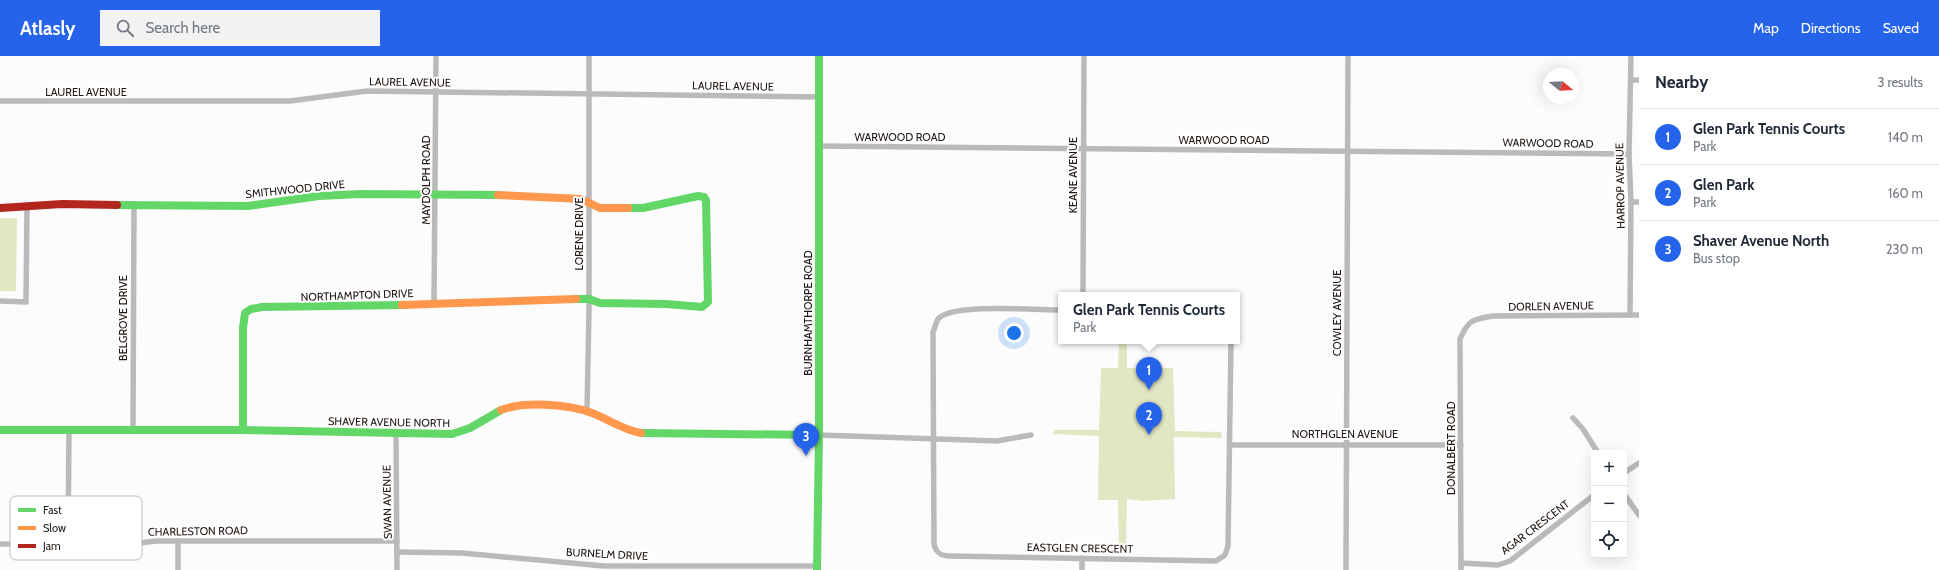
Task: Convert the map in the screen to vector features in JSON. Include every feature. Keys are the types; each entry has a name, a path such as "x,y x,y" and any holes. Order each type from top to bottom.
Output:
{"street":[{"name":"MAYDOLPH ROAD","path":"434,303 436,56"},
{"name":"LORENE DRIVE","path":"587,411 589,299 589,56"},
{"name":"BURNHAMTHORPE ROAD","path":"817,568 819,435 819,56"},
{"name":"KEANE AVENUE","path":"1083,292 1084,56"},
{"name":"COWLEY AVENUE","path":"1346,570 1348,56"},
{"name":"HARROP AVENUE","path":"1630,315 1631,202 1629,154 1631,56"},
{"path":"1631,80 1639,80"},
{"name":"LAUREL AVENUE","path":"0,102 290,101 367,91 819,97"},
{"name":"WARWOOD ROAD","path":"820,146 1629,154"},
{"name":"SMITHWOOD DRIVE","path":"0,208 27,206 248,206 321,196 436,194 571,199 588,202 600,208 643,208 698,196 704,197 707,203 706,250 709,289 708,302 702,307 679,304 600,303 589,299"},
{"path":"1631,202 1639,202"},
{"path":"0,301 26,302 27,206"},
{"name":"BELGROVE DRIVE","path":"133,430 134,206"},
{"name":"NORTHAMPTON DRIVE","path":"243,430 243,328 245,313 251,309 262,307 285,308 509,299 589,299"},
{"path":"933,438 933,332 938,319 948,313 964,309 1058,310"},
{"name":"DORLEN AVENUE","path":"1466,326 1476,318 1493,316 1639,315"},
{"name":"DONALBERT ROAD","path":"1461,570 1460,339 1466,326"},
{"path":"1230,444 1231,344"},
{"name":"SHAVER AVENUE NORTH","path":"0,430 243,430 460,433 472,429 502,408 520,405 587,411 630,431 643,433 819,435 997,441 1031,435"},
{"path":"1572,418 1583,429 1596,450"},
{"path":"68,496 69,431"},
{"name":"SWAN AVENUE","path":"396,433 398,541 397,570"},
{"name":"EASTGLEN CRESCENT","path":"933,438 934,544 939,553 950,556 1216,561 1225,555 1228,546 1230,444"},
{"name":"NORTHGLEN AVENUE","path":"1230,444 1461,446"},
{"path":"1627,471 1639,463"},
{"name":"AGAR CRESCENT","path":"1461,563 1498,565 1510,561 1591,497"},
{"path":"1627,498 1639,515"},
{"name":"CHARLESTON ROAD","path":"142,542 156,540 398,541"},
{"path":"178,541 178,570"},
{"name":"CHARLESTON ROAD","path":"0,544 10,544"},
{"name":"BURNELM DRIVE","path":"397,552 462,553 604,566 817,568"},
{"path":"1082,558 1082,570"}],"green space":[{"path":"0,218 17,218 16,291 0,291"},
{"path":"1119,344 1127,344 1127,368 1173,368 1175,431 1221,432 1222,438 1174,437 1175,499 1142,501 1127,499 1126,551 1119,551 1118,500 1098,500 1099,436 1053,434 1054,430 1099,430 1101,368 1118,368"}],"traffic: fast":[{"path":"817,570 819,435 819,56"},
{"path":"117,205 248,206 319,196 360,194 498,195"},
{"path":"576,299 589,299 600,303 666,304 702,307 708,302 706,200 704,197 698,196 643,208 628,208"},
{"path":"243,430 243,328 245,313 251,309 262,307 402,305"},
{"path":"0,430 243,430 452,434 470,428 501,410"},
{"path":"641,433 819,435"}],"traffic: slow":[{"path":"498,195 581,199 600,208 628,208"},
{"path":"402,305 576,299"},
{"path":"501,410 522,405 571,407 592,413 634,432 641,433"}],"traffic: jam":[{"path":"0,208 62,204 117,205"}],"place":[{"name":"Glen Park Tennis Courts","path":"1149,390"},
{"name":"Glen Park","path":"1149,435"},
{"name":"Shaver Avenue North","path":"806,456"}]}
